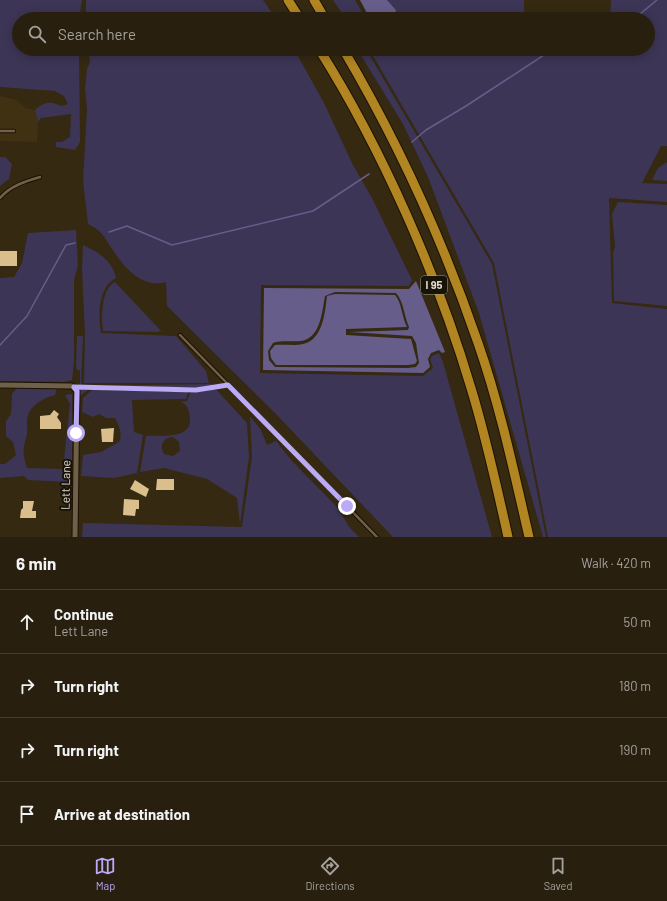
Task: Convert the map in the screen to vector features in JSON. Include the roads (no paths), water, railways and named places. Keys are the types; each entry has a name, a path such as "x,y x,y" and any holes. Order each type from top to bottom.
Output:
{"highway":[{"path":"288,0 296,12"},
{"path":"314,0 321,12"},
{"name":"I 95","path":"323,56 358,117 403,207 440,299 471,387 493,469 508,537"},
{"name":"I 95","path":"347,56 370,95 410,175 446,256 481,352 512,463 529,537"}],"street":[{"path":"0,385 74,387"},
{"name":"Lett Lane","path":"74,387 77,391 75,537"}],"lane":[{"path":"0,131 14,131"},
{"path":"0,198 6,191 23,182 40,177"},
{"path":"180,335 377,537"},
{"path":"74,387 196,390 228,385"}],"waterway":[{"path":"642,12 657,0"},
{"path":"412,142 426,130 542,56"},
{"path":"109,232 127,226 172,245 313,211 369,174"},
{"path":"0,345 27,316 66,245 75,243"}]}
